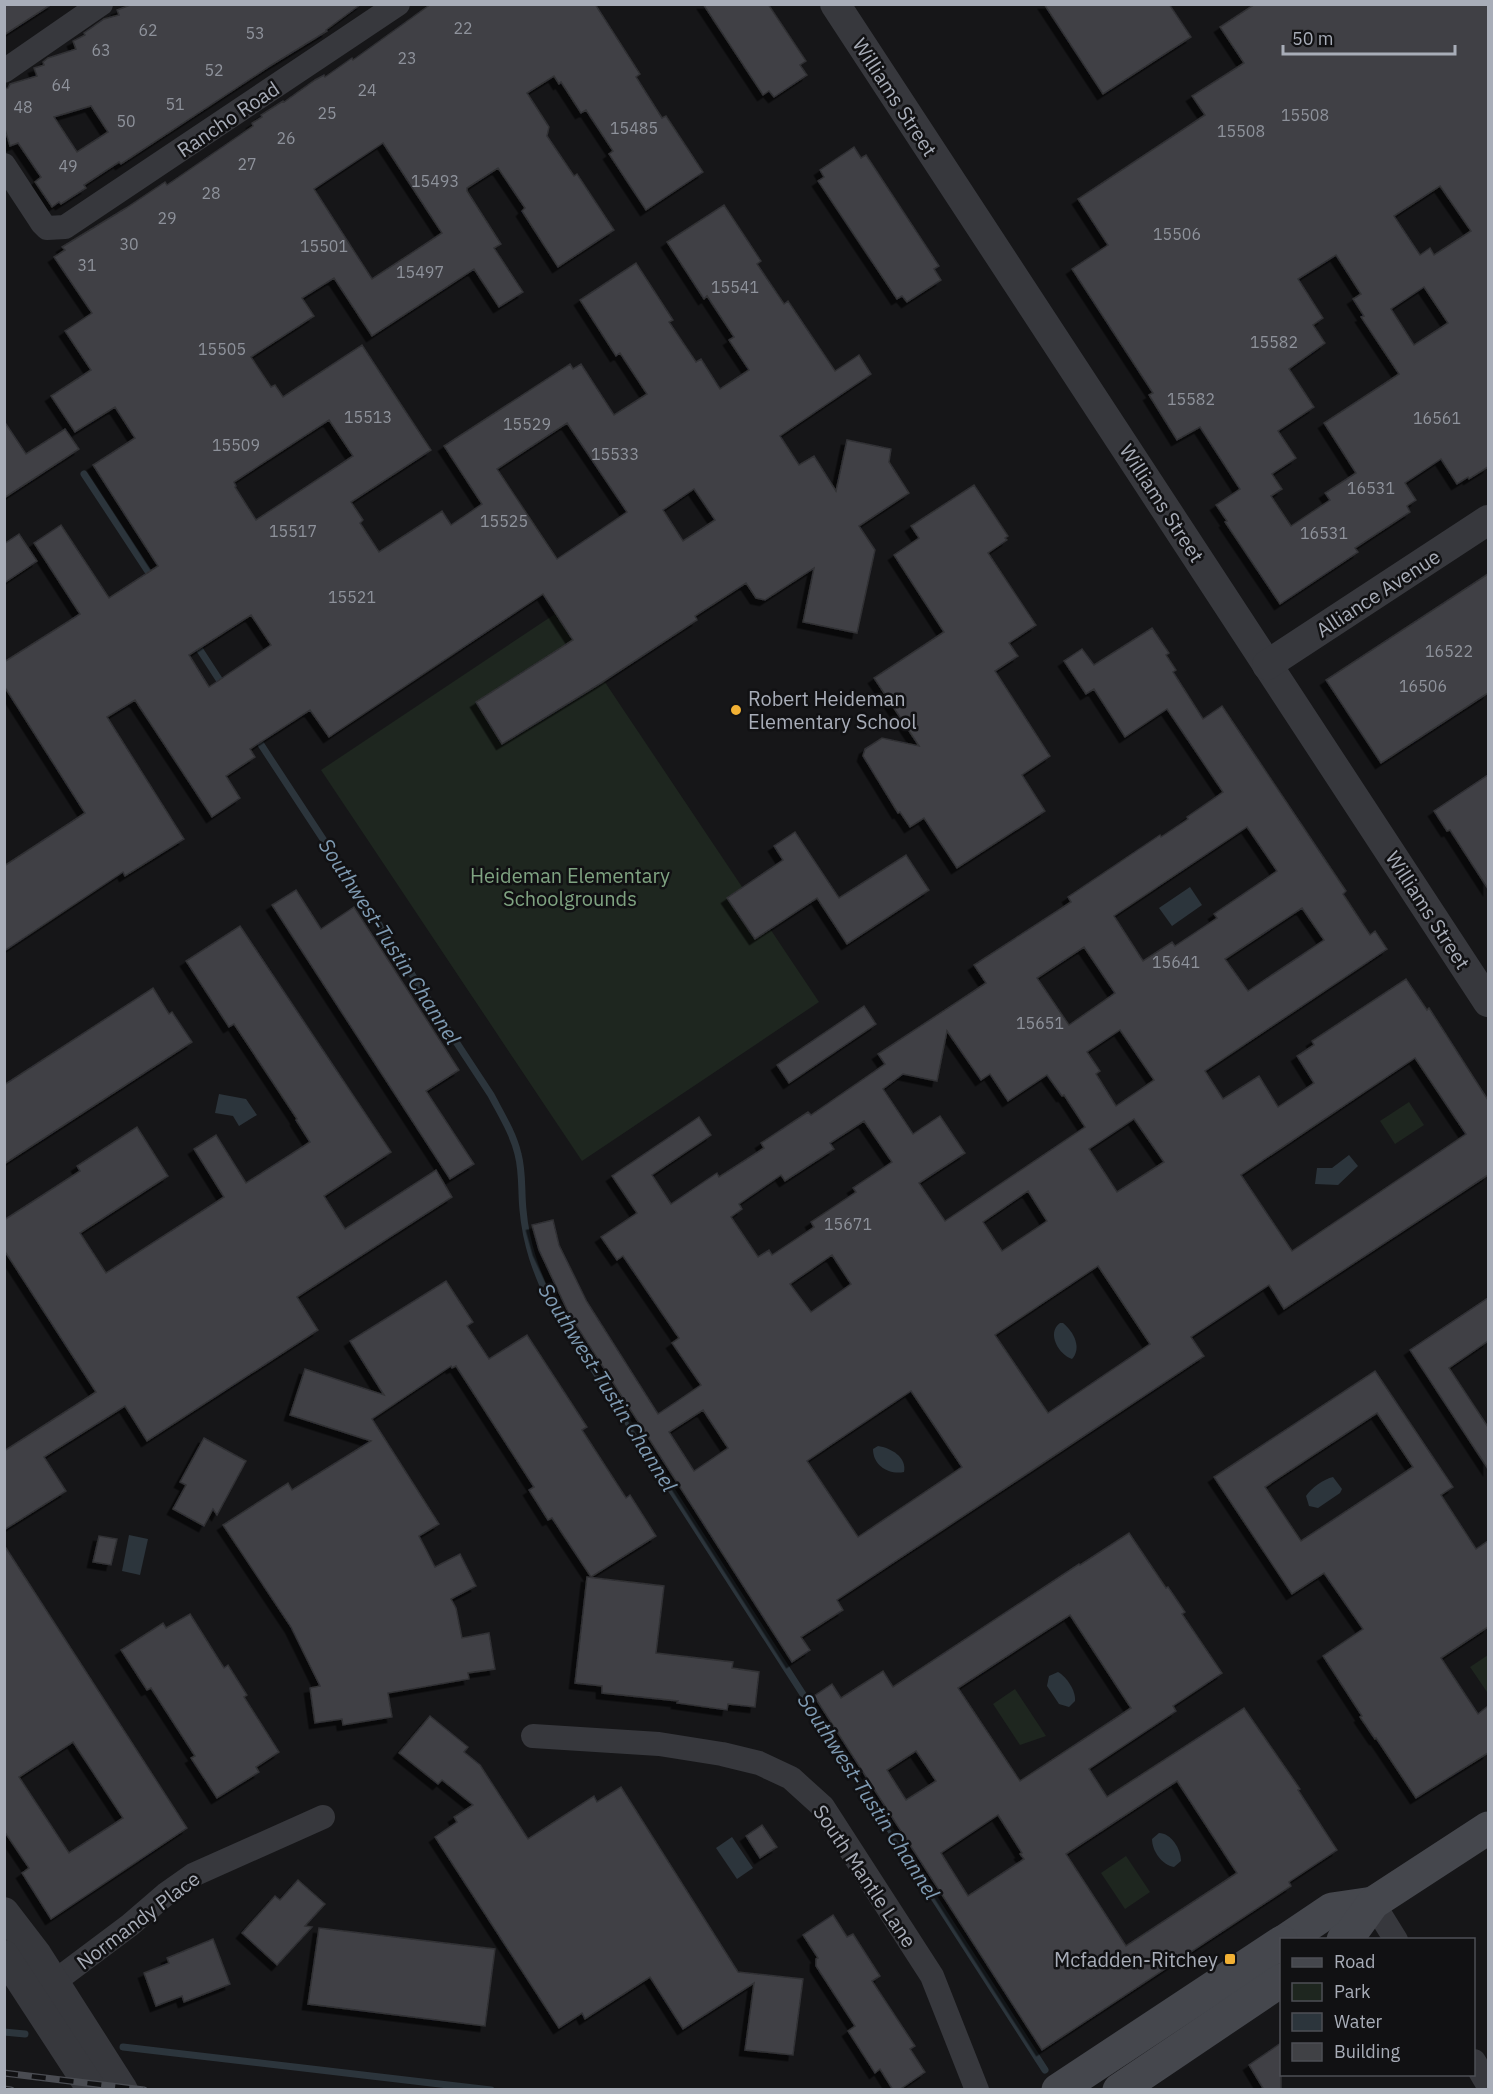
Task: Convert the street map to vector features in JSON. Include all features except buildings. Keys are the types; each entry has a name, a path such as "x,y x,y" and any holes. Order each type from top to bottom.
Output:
{"main road":[{"path":"1346,1938 1373,1903 1488,1828"},
{"path":"1289,1938 1332,1909 1373,1903"},
{"path":"1058,2090 1280,1943"},
{"path":"1119,2090 1280,1981"}],"street":[{"name":"Rancho Road","path":"4,165 42,223 47,228 65,227 398,4"},
{"name":"Williams Street","path":"835,4 1488,1002"},
{"path":"4,71 93,7"},
{"name":"Alliance Avenue","path":"1267,665 1488,520"},
{"name":"South Mantle Lane","path":"533,1736 659,1744 722,1754 759,1763 791,1778 823,1807 932,1976 977,2090"},
{"name":"Normandy Place","path":"54,1982 193,1875 323,1817"},
{"path":"1373,1903 1395,1938"},
{"path":"4,1912 54,1982 123,2090"},
{"path":"4,1930 39,1983 46,1988 54,1982"},
{"path":"4,1956 92,2090"},
{"path":"1475,2064 1488,2085"}],"green space":[{"name":"Heideman Elementary Schoolgrounds","path":"558,612 819,1002 582,1161 321,770"},
{"path":"1409,1102 1424,1125 1395,1144 1380,1121"},
{"path":"1488,1655 1488,1691 1487,1692 1470,1667"},
{"path":"1015,1689 1046,1736 1020,1745 993,1704"},
{"path":"1126,1856 1150,1892 1125,1909 1101,1873"}],"water":[{"path":"1190,887 1202,905 1172,926 1159,908"},
{"path":"219,1094 246,1099 257,1115 239,1126 233,1116 215,1113"},
{"path":"1349,1155 1358,1166 1338,1185 1315,1184 1317,1168 1332,1168"},
{"path":"1060,1323 1067,1327 1075,1340 1076,1350 1072,1359 1063,1353 1054,1338 1056,1327"},
{"path":"878,1446 888,1449 901,1458 904,1472 888,1471 879,1465 873,1449"},
{"path":"1333,1477 1342,1489 1340,1493 1318,1508 1309,1506 1306,1496 1308,1493 1314,1487"},
{"path":"129,1535 148,1539 140,1575 122,1571"},
{"path":"1058,1672 1068,1681 1074,1693 1075,1701 1069,1707 1059,1704 1047,1686 1049,1676"},
{"path":"1159,1833 1171,1839 1181,1856 1181,1861 1174,1867 1158,1857 1154,1848 1152,1839"},
{"path":"732,1837 753,1868 737,1879 716,1848"}],"waterway":[{"name":"Southwest-Tustin Channel","path":"84,474 153,579"},
{"name":"Southwest-Tustin Channel","path":"194,641 224,687"},
{"name":"Southwest-Tustin Channel","path":"256,737 503,1116 520,1161 524,1222 529,1246 551,1303 1045,2070"},
{"path":"4,2032 25,2034"},
{"path":"123,2047 491,2090"}],"railway":[{"path":"4,2073 144,2090"},
{"path":"4,2089 11,2090"}],"place":[{"name":"Robert Heideman Elementary School","path":"736,710"},
{"name":"Mcfadden-Ritchey","path":"1230,1959"}]}
